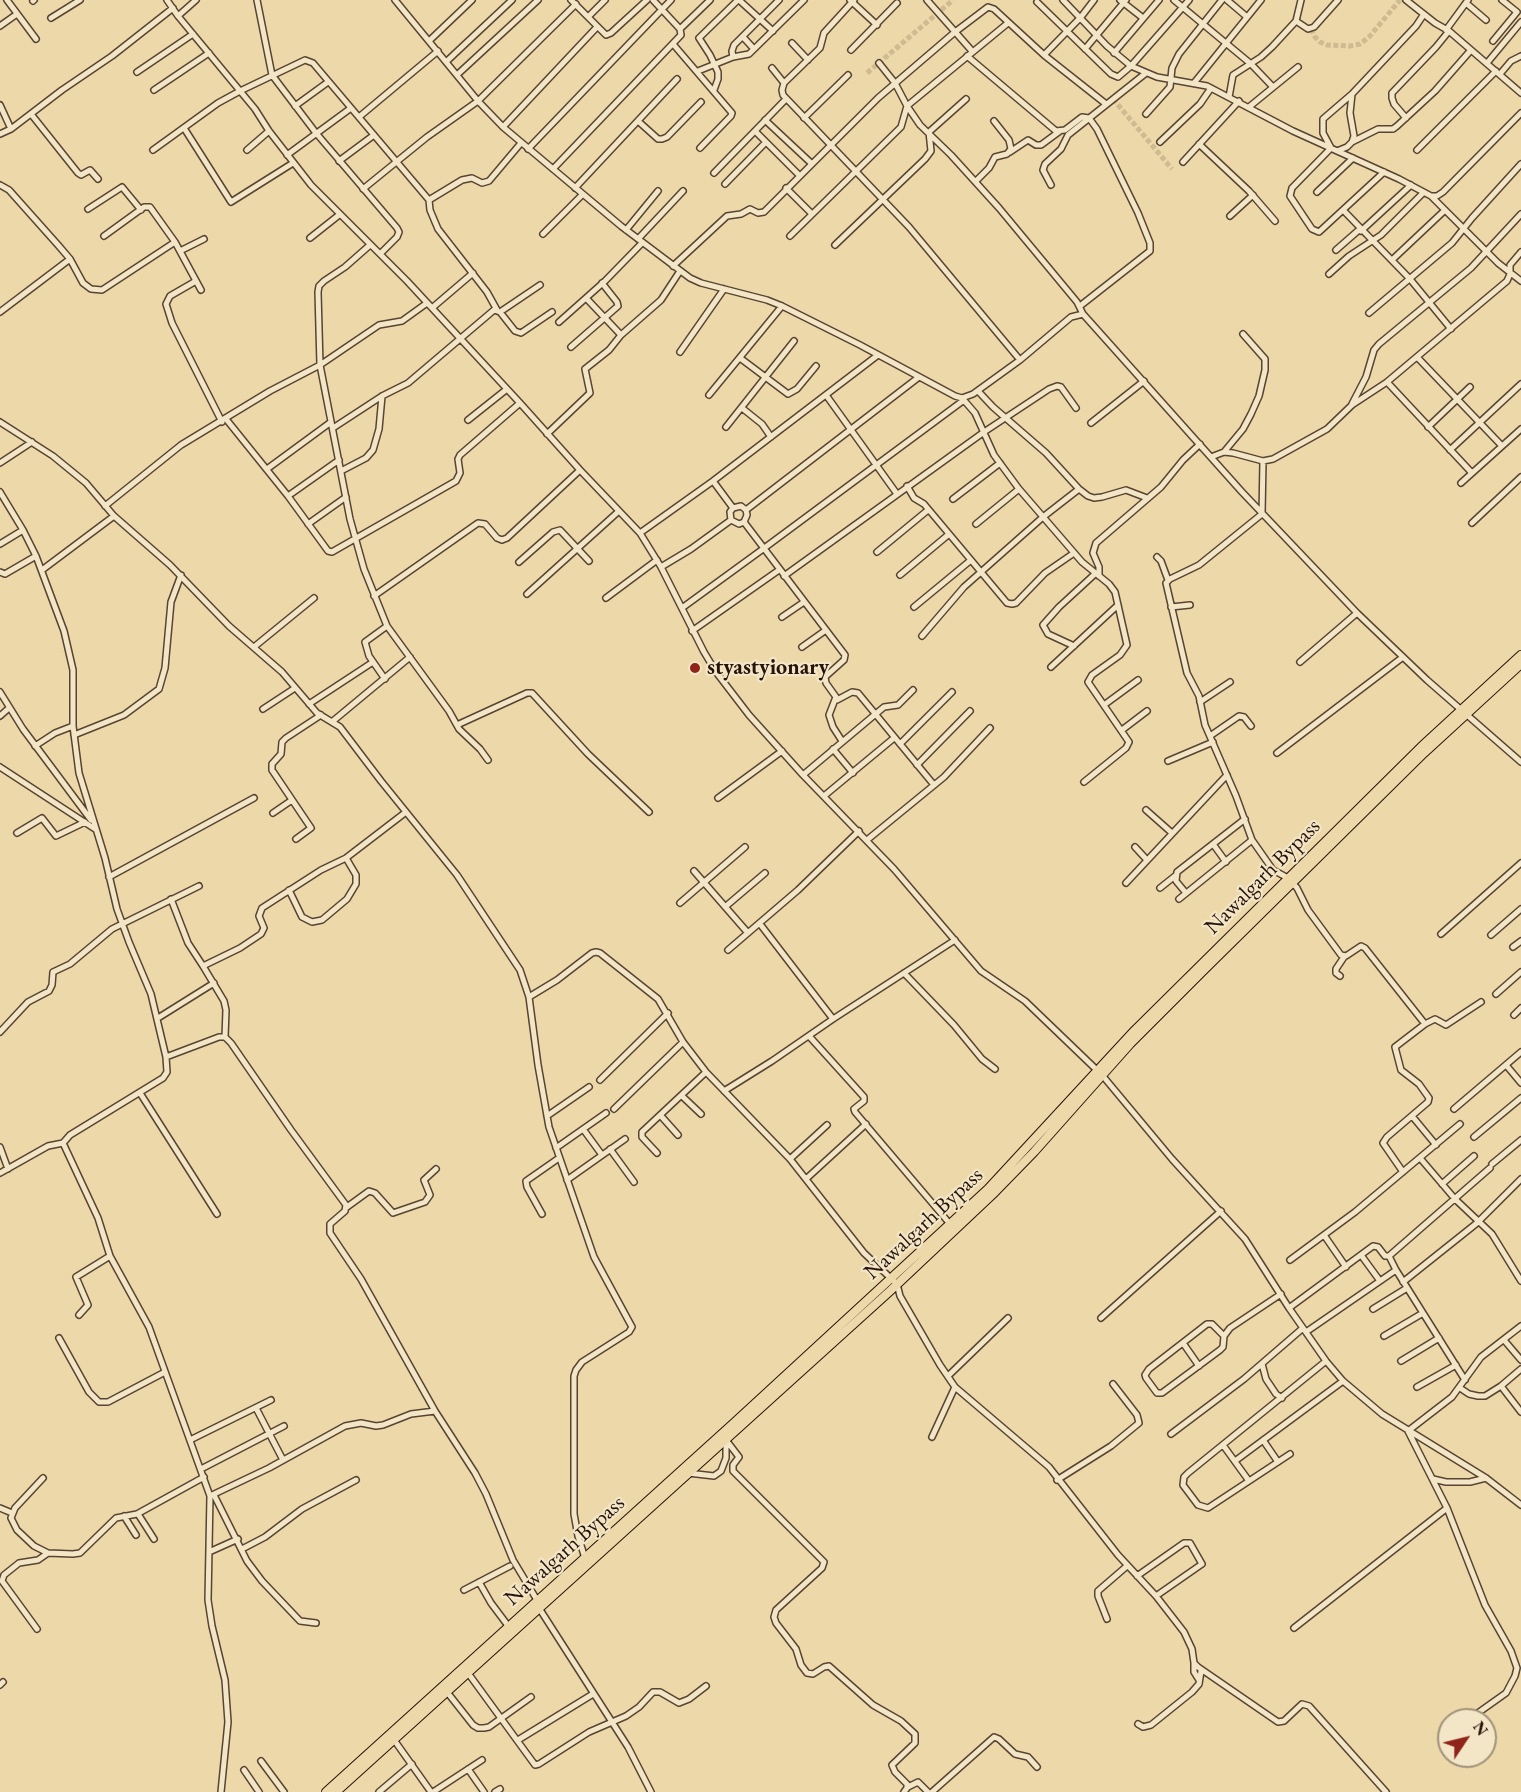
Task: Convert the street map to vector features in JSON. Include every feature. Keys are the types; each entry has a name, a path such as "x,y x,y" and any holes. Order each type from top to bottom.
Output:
{"main road":[{"name":"Nawalgarh Bypass","path":"1464,712 1521,655"},
{"name":"Nawalgarh Bypass","path":"336,1792 345,1789 392,1737 509,1627 535,1607 726,1440 1017,1169 1143,1022 1290,880 1413,755 1521,664"},
{"name":"Nawalgarh Bypass","path":"326,1792 447,1692 585,1558 895,1281 1100,1072"}],"street":[{"path":"7,0 36,39"},
{"path":"51,18 80,0"},
{"path":"167,0 311,185 432,308 640,533 661,567 692,632 730,692 803,775 859,831 981,970 1025,1001 1100,1072 1172,1160 1245,1239 1289,1308 1343,1381 1367,1402 1408,1431 1486,1478 1520,1503"},
{"path":"178,16 196,0"},
{"path":"257,0 272,75 316,133 399,232 380,254"},
{"path":"395,0 478,101 503,127 582,195 680,271 701,283 782,306 963,399 975,413 989,447 1019,489 1074,553 1112,588 1118,605 1127,645 1119,655 1092,675 1088,682 1128,739 1128,745 1084,782"},
{"path":"429,41 472,0"},
{"path":"447,61 512,0"},
{"path":"458,74 538,0"},
{"path":"588,17 605,0"},
{"path":"363,189 446,122 478,101 574,2 597,27 608,34 647,0"},
{"path":"653,0 681,29"},
{"path":"528,148 671,0"},
{"path":"553,170 673,44 682,33 681,29 710,0"},
{"path":"714,90 719,76 715,64 699,38 739,0 773,31"},
{"path":"733,57 732,48 779,0"},
{"path":"698,71 733,57 745,56 804,0"},
{"path":"927,0 972,51"},
{"path":"1064,0 1096,35 1131,66 1146,73 1211,88 1268,118 1431,196 1437,196 1443,192 1521,113"},
{"path":"1044,55 1081,17 1094,0"},
{"path":"1114,52 1159,0"},
{"path":"1174,0 1226,42 1273,87"},
{"path":"1037,2 1115,77 1122,75 1131,66 1189,0"},
{"path":"1146,114 1170,87 1174,61 1222,0"},
{"path":"1227,0 1247,17"},
{"path":"1194,83 1261,0"},
{"path":"1229,97 1233,75 1272,47 1296,21 1301,0"},
{"path":"1296,21 1308,29 1314,27 1338,0"},
{"path":"1406,0 1472,50 1521,93"},
{"path":"1493,41 1517,12 1502,0"},
{"path":"877,25 852,1 824,33 820,48 784,83 782,90 786,99 909,227 1020,360"},
{"path":"1085,49 1123,1 1143,18"},
{"path":"1406,118 1394,104 1392,93 1436,47 1467,2 1486,20"},
{"path":"851,50 897,3"},
{"path":"673,266 723,219 750,209 764,212 830,144 895,83 954,32 988,7 994,9 1044,55 1106,104"},
{"path":"0,134 11,129 112,56 173,8"},
{"path":"0,26 17,14"},
{"path":"1330,148 1323,133 1323,118 1352,94 1424,15"},
{"path":"1487,63 1521,22"},
{"path":"790,236 901,127 907,106 1008,23"},
{"path":"503,127 597,27"},
{"path":"138,72 193,34"},
{"path":"743,37 754,49"},
{"path":"792,43 808,60"},
{"path":"673,44 732,113 731,117 700,148"},
{"path":"1337,151 1378,129 1393,129 1435,91 1472,50"},
{"path":"359,117 438,51"},
{"path":"154,90 209,53"},
{"path":"967,56 1060,132"},
{"path":"1417,150 1511,61 1521,56"},
{"path":"153,150 218,103 240,91 305,60 313,63 429,200 432,218 438,229 515,331 520,333 552,312"},
{"path":"879,63 895,83 920,125 976,181 1080,306 1083,314 1262,514 1357,613 1521,762"},
{"path":"1249,107 1298,67"},
{"path":"772,68 784,83"},
{"path":"1051,184 1043,170 1045,164 1060,149 1072,130 1146,73"},
{"path":"804,118 848,75"},
{"path":"575,188 677,79"},
{"path":"295,106 328,82"},
{"path":"1160,142 1200,104 1211,88"},
{"path":"1352,94 1350,113 1354,136 1352,142"},
{"path":"714,173 786,99"},
{"path":"929,132 966,99"},
{"path":"1183,162 1239,101"},
{"path":"638,121 658,139 662,139 667,137 700,102"},
{"path":"0,105 11,129"},
{"path":"287,155 351,108"},
{"path":"31,114 78,173 81,175 90,170 98,179"},
{"path":"976,181 989,168 995,157 1010,152 1028,140 1041,145 1082,117 1089,118 1097,129 1125,186 1151,247 1147,254 1080,306"},
{"path":"765,120 811,163"},
{"path":"994,122 1009,140 1010,152"},
{"path":"184,128 231,202 293,163"},
{"path":"247,150 269,131"},
{"path":"755,131 799,175"},
{"path":"835,245 929,154 931,145 929,132"},
{"path":"339,160 374,135"},
{"path":"725,184 766,142"},
{"path":"429,200 462,180 472,178 482,183 489,181 521,143"},
{"path":"1199,144 1253,195 1275,221"},
{"path":"1330,148 1292,188 1290,196 1315,232 1322,230 1384,172"},
{"path":"1317,192 1353,158"},
{"path":"1369,313 1452,243 1521,164"},
{"path":"0,185 9,190 70,259 83,283 91,290 96,291 108,286 175,242"},
{"path":"1336,250 1411,185"},
{"path":"88,209 122,187 141,210"},
{"path":"786,188 812,214"},
{"path":"626,230 658,191"},
{"path":"559,322 602,284 683,191"},
{"path":"1329,274 1349,256 1372,242 1423,193"},
{"path":"543,234 582,195"},
{"path":"1230,216 1253,195"},
{"path":"1431,196 1510,274 1521,280"},
{"path":"104,236 147,206 152,208 175,242 201,290"},
{"path":"1343,210 1410,279 1451,329"},
{"path":"1392,260 1444,211"},
{"path":"1352,405 1366,377 1374,350 1379,344 1488,252 1521,214"},
{"path":"310,238 339,215"},
{"path":"180,251 204,238"},
{"path":"370,245 319,286 318,299 320,365 355,537 374,596 387,626 449,711 456,725 488,760"},
{"path":"1211,457 1233,453 1263,461 1273,459 1327,429 1352,405 1387,382 1507,281 1510,265 1521,252"},
{"path":"0,312 70,259"},
{"path":"547,434 590,393 585,369 609,350 621,335 661,300 680,271"},
{"path":"432,308 473,273"},
{"path":"196,281 170,296 166,304 172,323 224,420 267,469 330,552 448,487 456,480 460,472 458,459 460,455 520,403"},
{"path":"571,347 617,308 618,304 602,284"},
{"path":"267,469 332,425 408,383 491,312 499,311 540,285"},
{"path":"680,352 724,289"},
{"path":"586,298 621,335"},
{"path":"105,506 181,445 270,391 320,365 379,325 402,321 427,303"},
{"path":"710,395 782,306"},
{"path":"682,608 963,399 1020,360 1071,317 1083,314"},
{"path":"1224,453 1251,414 1259,396 1265,370 1265,359 1243,334"},
{"path":"726,427 794,341"},
{"path":"640,533 713,481 878,355"},
{"path":"1417,357 1502,446"},
{"path":"740,358 785,393 791,393 816,366"},
{"path":"746,510 920,377"},
{"path":"1091,423 1143,381"},
{"path":"1387,382 1472,473"},
{"path":"1450,450 1521,384"},
{"path":"784,576 907,486 1054,386 1061,387 1076,408"},
{"path":"1428,427 1470,387"},
{"path":"468,420 507,389"},
{"path":"978,390 985,400 1046,453 1078,489 1094,498 1126,490 1147,498"},
{"path":"826,395 897,494"},
{"path":"340,471 366,458 373,450 380,429 382,396"},
{"path":"742,408 762,424 771,437"},
{"path":"0,422 53,456 86,483 114,516 181,575 213,610 282,672 321,716 333,721 347,735 457,876 520,970 529,997 547,1116 559,1158 594,1257 632,1327 629,1332 582,1362 574,1376 574,1514 585,1558"},
{"path":"1461,483 1521,429"},
{"path":"0,463 32,442"},
{"path":"1074,646 1048,634 1043,625 1059,607 1097,574 1099,567 1093,553 1094,546 1165,483 1183,460 1200,444"},
{"path":"288,496 339,460"},
{"path":"1167,580 1199,566 1262,514 1263,461"},
{"path":"953,499 1000,463"},
{"path":"374,596 478,523 485,524 497,538 502,540 507,538 580,470"},
{"path":"1472,523 1521,477"},
{"path":"713,481 733,508"},
{"path":"907,486 916,501 924,504 1007,603 1012,604 1022,598 1050,569 1074,553"},
{"path":"975,524 1019,489"},
{"path":"922,636 964,588 1043,517 1078,489"},
{"path":"0,492 3,503 23,530 42,570 70,656 74,684 73,726 79,773 123,924 151,994 158,1018 167,1072 163,1078 70,1135 63,1143 48,1146 0,1173"},
{"path":"308,524 346,497"},
{"path":"731,520 730,512 733,508 741,506 746,510 747,518 744,522"},
{"path":"877,552 928,510"},
{"path":"528,594 619,511"},
{"path":"42,570 114,516"},
{"path":"731,520 736,523 744,522"},
{"path":"661,567 731,520"},
{"path":"744,522 845,655 844,660 825,677 826,683 837,700"},
{"path":"0,544 23,530"},
{"path":"519,562 556,530 563,532 589,561"},
{"path":"900,575 948,535"},
{"path":"0,572 5,574 36,556"},
{"path":"1156,557 1161,561 1167,580 1166,586 1187,673 1196,689 1210,736 1252,840 1274,870 1290,880 1320,926 1344,957"},
{"path":"606,598 657,560"},
{"path":"914,607 971,560"},
{"path":"692,632 779,570"},
{"path":"74,735 124,715 159,689 165,668 171,602 181,575"},
{"path":"254,647 314,598"},
{"path":"782,617 804,602"},
{"path":"1051,667 1118,605"},
{"path":"1171,607 1190,605"},
{"path":"1300,662 1357,613"},
{"path":"385,679 365,648 365,642 387,626"},
{"path":"802,647 826,630"},
{"path":"333,721 410,657"},
{"path":"1277,753 1403,657"},
{"path":"309,704 373,662"},
{"path":"1104,705 1138,680"},
{"path":"1200,702 1230,682"},
{"path":"263,709 295,688"},
{"path":"803,775 874,714 887,705 898,705 913,690"},
{"path":"0,692 35,746 95,827"},
{"path":"842,741 833,727 830,715 837,700 852,692 858,693 934,785"},
{"path":"900,744 952,692"},
{"path":"456,725 527,693 532,693 588,754 649,812"},
{"path":"0,716 9,708"},
{"path":"917,765 970,711"},
{"path":"1122,730 1147,711"},
{"path":"296,839 311,828 273,770 272,764 281,754 282,742 286,738 321,716"},
{"path":"1210,736 1239,716 1244,717 1251,726"},
{"path":"35,746 73,726"},
{"path":"867,840 934,785 990,728"},
{"path":"824,796 894,738"},
{"path":"1168,761 1213,742"},
{"path":"833,749 853,772"},
{"path":"718,798 782,751"},
{"path":"0,767 95,827"},
{"path":"1126,883 1227,775"},
{"path":"109,878 254,798"},
{"path":"273,813 292,800"},
{"path":"1146,810 1172,833"},
{"path":"203,966 245,945 261,934 264,928 259,911 321,870 346,858 406,812"},
{"path":"17,833 42,819 56,836 85,822"},
{"path":"1160,888 1181,868 1245,819"},
{"path":"728,950 798,890 859,831"},
{"path":"1179,899 1252,840"},
{"path":"1212,844 1226,862"},
{"path":"680,903 745,847"},
{"path":"1135,847 1147,860"},
{"path":"289,890 302,917 312,922 322,920 347,899 356,884 356,875 346,858"},
{"path":"1441,934 1521,863"},
{"path":"694,871 748,933"},
{"path":"725,907 765,873"},
{"path":"1175,876 1176,881 1186,893"},
{"path":"0,1032 28,1002 49,991 53,972 70,964 101,937 123,924 199,886"},
{"path":"171,900 188,943 224,1001 225,1037"},
{"path":"1491,935 1521,909"},
{"path":"759,924 833,1019"},
{"path":"724,1091 956,940"},
{"path":"1513,947 1521,940"},
{"path":"1340,976 1336,969 1344,957 1359,947 1365,948 1425,1024"},
{"path":"529,997 596,952 653,994 668,1013 683,1042 706,1072 790,1159 864,1253 895,1281 900,1296 956,1387 966,1398 1040,1458 1127,1566 1155,1596 1189,1641 1194,1672 1199,1680"},
{"path":"1496,994 1521,972"},
{"path":"904,974 954,1025 982,1059 995,1069"},
{"path":"158,1018 214,983"},
{"path":"1403,1172 1383,1143 1428,1102 1429,1098 1419,1083 1401,1070 1395,1047 1425,1024 1435,1019 1446,1025 1481,1002"},
{"path":"1514,1015 1521,1008"},
{"path":"600,1080 668,1013"},
{"path":"809,1036 864,1097 864,1101 854,1110 950,1224"},
{"path":"166,1057 219,1037 225,1037 347,1207"},
{"path":"614,1109 683,1042"},
{"path":"1454,1109 1521,1052"},
{"path":"1506,1065 1521,1083"},
{"path":"657,1153 641,1134 706,1072"},
{"path":"547,1116 589,1087"},
{"path":"140,1093 217,1215"},
{"path":"682,1096 700,1114"},
{"path":"1474,1137 1521,1098"},
{"path":"556,1148 606,1113"},
{"path":"661,1116 678,1135"},
{"path":"1412,1116 1436,1145"},
{"path":"806,1179 866,1124"},
{"path":"1290,1260 1403,1172 1460,1124"},
{"path":"790,1159 827,1125"},
{"path":"583,1129 602,1155"},
{"path":"567,1180 625,1139"},
{"path":"1389,1256 1521,1140"},
{"path":"63,1143 98,1218 110,1256 149,1327 212,1495 258,1576 300,1621 316,1623"},
{"path":"0,1147 8,1169"},
{"path":"610,1149 634,1182"},
{"path":"1442,1184 1474,1156"},
{"path":"542,1214 527,1187 526,1180 559,1158"},
{"path":"1420,1158 1477,1223 1498,1242 1521,1281"},
{"path":"436,1169 424,1180 430,1195 425,1202 393,1213 375,1193 369,1191 347,1207 345,1212 330,1224 330,1233 361,1279 435,1411 475,1473 535,1607 637,1763 651,1792"},
{"path":"1373,1309 1405,1285 1477,1223 1521,1179"},
{"path":"1101,1318 1221,1211"},
{"path":"1324,1235 1346,1267"},
{"path":"1289,1308 1376,1246 1385,1256 1389,1256 1465,1380"},
{"path":"1361,1255 1380,1281"},
{"path":"79,1315 88,1305 76,1277 110,1256"},
{"path":"1171,1434 1305,1330 1396,1270"},
{"path":"1224,1336 1210,1324 1146,1372 1146,1378 1155,1391 1162,1393 1220,1350 1223,1347 1224,1336 1230,1328 1281,1294"},
{"path":"1384,1336 1423,1313"},
{"path":"948,1377 1008,1318"},
{"path":"1408,1431 1460,1388 1481,1358 1521,1326"},
{"path":"59,1338 90,1392 99,1402 108,1402 165,1372"},
{"path":"1401,1361 1439,1338"},
{"path":"1504,1340 1521,1360"},
{"path":"1183,1343 1199,1366"},
{"path":"1290,1454 1208,1508 1198,1505 1183,1485 1184,1477 1326,1361"},
{"path":"1263,1364 1266,1379 1276,1394 1282,1398"},
{"path":"1417,1388 1456,1365"},
{"path":"1460,1388 1478,1396 1485,1396 1521,1369"},
{"path":"1234,1461 1343,1381"},
{"path":"1057,1480 1118,1441 1139,1423 1137,1415 1113,1384"},
{"path":"1501,1386 1521,1412"},
{"path":"932,1437 956,1387"},
{"path":"190,1440 271,1400"},
{"path":"256,1408 283,1460"},
{"path":"212,1495 352,1424 382,1425 411,1414 435,1411"},
{"path":"201,1469 284,1426"},
{"path":"1408,1431 1447,1508 1485,1605 1511,1651 1516,1668 1515,1676 1506,1694 1486,1708"},
{"path":"688,1473 714,1476 721,1472 726,1458 726,1440"},
{"path":"726,1440 739,1457 733,1465 733,1471 824,1562 822,1568 776,1610 774,1617 776,1623 796,1649 801,1665 807,1673 813,1674 830,1666 873,1705 901,1721 915,1734 915,1743 892,1765 906,1789 918,1782 930,1792 994,1737 1015,1754 1028,1757 1037,1767"},
{"path":"1263,1440 1278,1462"},
{"path":"1223,1445 1250,1481"},
{"path":"43,1478 12,1513 13,1525 34,1546 48,1553 73,1554 80,1553 114,1520 138,1514 204,1477"},
{"path":"1433,1479 1446,1482 1470,1482 1486,1478"},
{"path":"242,1549 265,1537 302,1509 356,1480"},
{"path":"1438,1489 1446,1482"},
{"path":"212,1495 209,1612 228,1701 228,1739 221,1792"},
{"path":"0,1508 12,1513"},
{"path":"1294,1628 1447,1508"},
{"path":"138,1514 154,1539"},
{"path":"124,1516 136,1535"},
{"path":"209,1552 238,1539"},
{"path":"1137,1576 1184,1543 1190,1543 1201,1561 1200,1566 1155,1596"},
{"path":"37,1629 2,1578 14,1566 38,1560 48,1553"},
{"path":"464,1590 510,1566"},
{"path":"1107,1619 1098,1591 1127,1566"},
{"path":"479,1582 490,1603 509,1627"},
{"path":"1194,1663 1201,1671 1278,1722 1284,1721 1302,1704 1309,1706 1386,1792"},
{"path":"1137,1724 1147,1727 1155,1723 1197,1688 1201,1671"},
{"path":"468,1673 518,1740 532,1763 537,1765 589,1732 633,1712 653,1692 660,1692 679,1703 689,1699 706,1686"},
{"path":"447,1692 478,1728 489,1727 531,1697"},
{"path":"518,1740 593,1694"},
{"path":"392,1737 432,1792 482,1760"},
{"path":"261,1761 284,1792"},
{"path":"379,1792 412,1764"},
{"path":"468,1769 484,1792"},
{"path":"244,1770 259,1792"}],"tunnel":[{"path":"867,73 953,0"},
{"path":"1311,29 1315,37 1327,45 1360,44 1369,37 1400,0"},
{"path":"1113,99 1172,169"}],"place":[{"name":"styastyionary","path":"695,668"}]}
